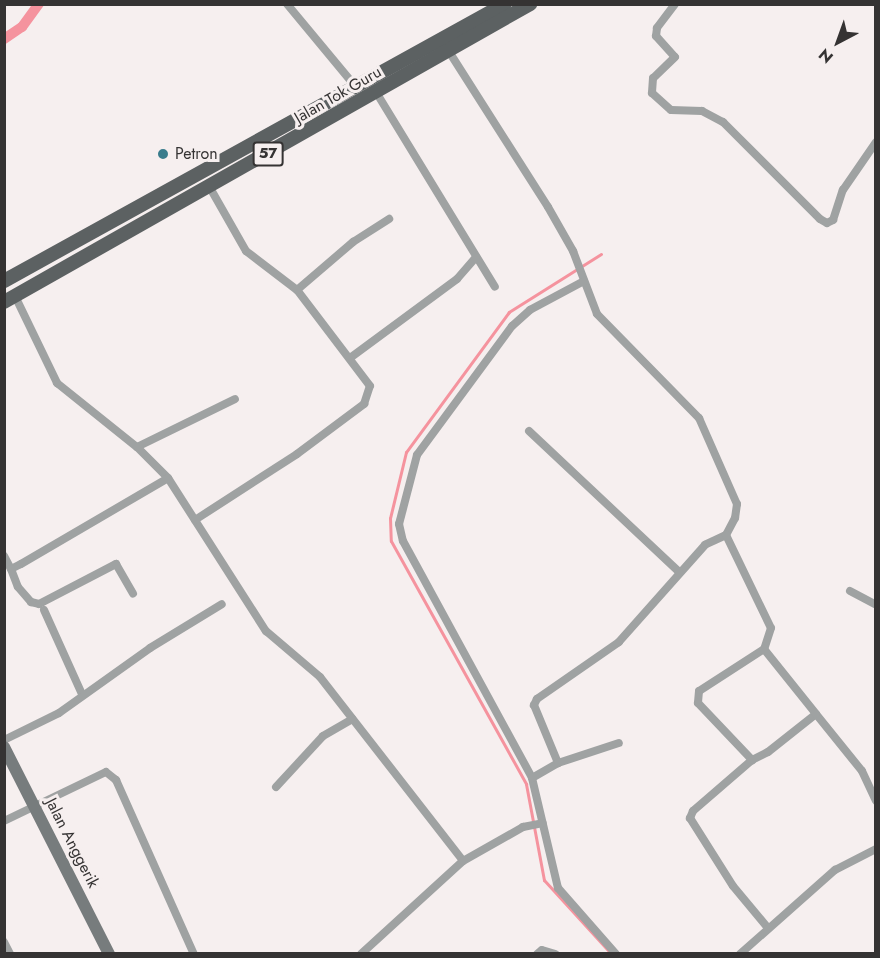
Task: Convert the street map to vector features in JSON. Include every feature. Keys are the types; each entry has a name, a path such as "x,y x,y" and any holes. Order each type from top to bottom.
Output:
{"main road":[{"name":"Jalan Tok Guru","path":"6,281 505,4"},
{"name":"Jalan Tok Guru","path":"10,299 210,188 530,4"},
{"name":"Jalan Anggerik","path":"4,747 36,806 109,954"}],"street":[{"path":"287,4 355,86"},
{"path":"675,4 657,28 656,36 675,57 653,78 652,93 671,110 702,111 723,122 820,219 833,220 843,190 876,142"},
{"path":"448,50 573,251 597,314 699,418 737,504 735,518 726,535 705,545 608,653 537,699 534,705 558,764"},
{"path":"376,92 495,287"},
{"path":"195,520 297,454 364,404 370,386 297,290 246,251 210,188"},
{"path":"297,290 353,242 389,219"},
{"path":"350,358 457,279 476,257"},
{"path":"584,279 530,310 512,326 417,455 399,525 403,541 532,778 540,823 558,888 616,954"},
{"path":"10,299 57,383 137,447 168,478 266,631 320,677 463,861"},
{"path":"137,447 236,399"},
{"path":"530,431 680,572"},
{"path":"11,569 168,478"},
{"path":"726,535 771,628 764,649 697,695 698,703 752,760"},
{"path":"4,556 18,587 31,602 39,604 116,564 133,592"},
{"path":"850,591 876,605"},
{"path":"4,740 59,713 82,694 222,604"},
{"path":"44,610 82,694"},
{"path":"764,649 862,771 876,801"},
{"path":"768,928 733,886 690,818 693,811 752,760 775,747 816,714"},
{"path":"276,787 324,736 353,719"},
{"path":"532,778 558,764 619,744"},
{"path":"4,821 95,774 106,772 116,780 194,954"},
{"path":"361,954 463,861 489,843 540,823"},
{"path":"740,954 842,865 876,849"},
{"path":"4,942 10,954"},
{"path":"537,954 542,950 555,954"}],"waterway":[{"path":"4,39 22,27 39,4"},
{"path":"601,254 509,312 406,452 390,518 391,541 526,784 544,880 608,950"}],"place":[{"name":"Petron","path":"163,154"}]}
